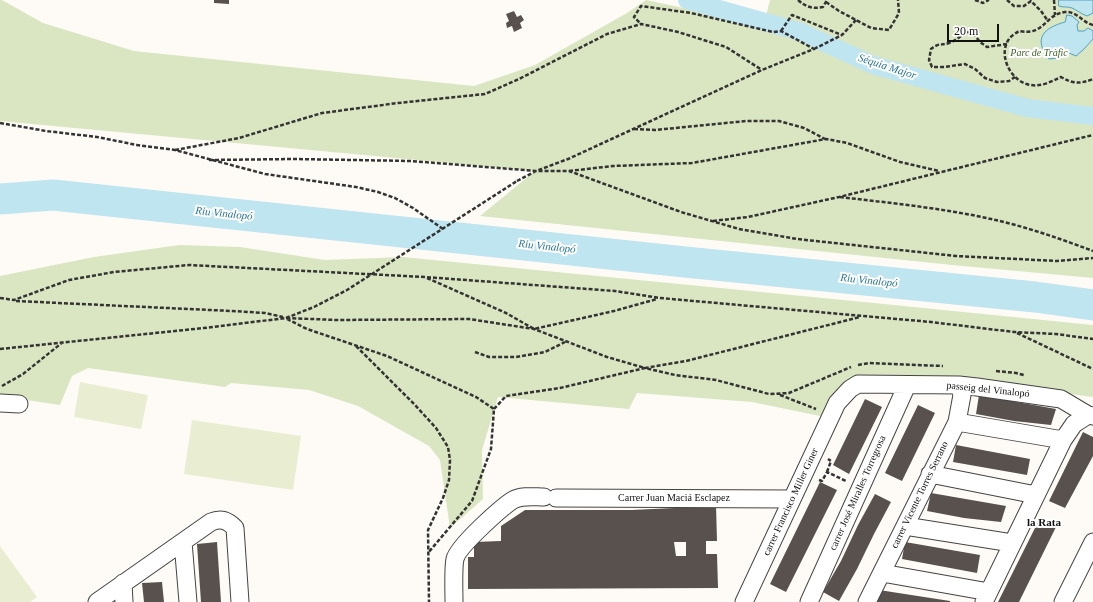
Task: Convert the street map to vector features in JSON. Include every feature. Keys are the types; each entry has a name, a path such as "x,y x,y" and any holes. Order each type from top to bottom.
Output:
{"street":[{"name":"passeig del Vinalopó","path":"834,409 850,389 858,384 959,385 1061,399 1090,416"},
{"name":"carrer José Miralles Torregrosa","path":"809,602 907,385"},
{"name":"carrer Vicente Torres Serrano","path":"867,602 957,422 962,395 959,385"},
{"path":"0,403 19,404"},
{"name":"carrer Francisco Miller Giner","path":"744,602 834,409"},
{"path":"882,573 986,597 1063,440 1074,424 1090,416"},
{"path":"957,422 1063,440"},
{"path":"930,474 1036,495"},
{"name":"Carrer Juan Maciá Esclapez","path":"454,602 455,559 460,549 499,511 514,499 526,497 550,497 792,499"},
{"path":"97,602 211,522 219,519 228,521 235,528 240,602"},
{"path":"905,526 1012,544"},
{"path":"183,542 188,602"},
{"path":"1064,602 1093,542"},
{"path":"123,583 124,602"}],"path":[{"path":"798,0 805,6 814,8 823,7 827,1 839,11 871,28 889,30 900,14 898,0"},
{"path":"975,0 983,3 989,0"},
{"path":"1007,0 1014,6 1024,6 1031,1 1048,21"},
{"path":"1054,0 1055,15"},
{"path":"641,24 634,17 641,6 691,13 773,32 781,31 814,49"},
{"path":"1093,25 1075,14 1066,12 1055,15 1039,29 1026,32 1018,31 1009,39 1004,52 1007,66 1015,77 1030,85 1043,85 1061,77 1070,82 1084,82 1093,79"},
{"path":"781,31 792,15 842,34"},
{"path":"286,318 314,307 347,290 443,230 517,181 536,171 568,159 762,70 829,42 842,34 856,20"},
{"path":"175,150 239,138 322,113 485,94 519,79 607,34 641,24 678,32 726,47 762,70"},
{"path":"1007,44 986,47 973,33 966,32 958,39 947,44 938,44 931,49 929,60 932,67 965,64 975,69 984,78 997,82 1009,81 1015,77"},
{"path":"634,129 655,130 746,121 779,121 804,128 826,140"},
{"path":"0,123 175,150 265,174 356,187 378,192 395,198 413,208 443,230"},
{"path":"711,221 748,217 838,197 1093,135"},
{"path":"209,160 294,159 411,161 536,171 569,171 613,166 692,163 826,140 847,143 900,162 940,172"},
{"path":"569,171 681,212 711,221 739,229 797,239 956,256 1058,261 1093,258"},
{"path":"838,197 905,204 992,219 1066,240 1093,251"},
{"path":"14,300 69,280 114,272 190,265 425,277 615,291 660,298 862,316 1014,332 1056,334 1093,339"},
{"path":"425,277 506,313 534,329 606,358 645,368"},
{"path":"0,298 14,300 265,313 286,318 307,329 387,356 476,397 494,409"},
{"path":"0,349 286,318 336,320 469,319 534,329 614,311 660,298"},
{"path":"428,553 472,501 491,449 494,409 506,396 560,388 645,368 686,361 862,316"},
{"path":"1014,332 1093,369"},
{"path":"475,352 489,357 516,357 544,352 565,341"},
{"path":"0,387 22,374 63,342"},
{"path":"354,344 436,428 448,447 450,460 449,480 443,498 428,530 429,602"},
{"path":"778,394 834,409"},
{"path":"819,480 822,481 827,472 861,488"}],"green space":[{"name":"Parc de Tràfic","path":"0,0 43,23 134,51 474,86 535,65 627,13 646,0 703,12 763,28 770,0 1093,0 1093,278 952,265 480,216 535,171 0,121"},
{"path":"179,245 240,247 325,260 403,257 1093,325 1093,397 974,382 846,382 825,417 752,402 637,393 629,409 498,397 482,450 483,499 450,528 440,460 429,446 358,406 309,390 231,383 225,387 88,368 72,376 60,405 0,396 0,276 94,257"},
{"path":"80,382 148,395 141,429 74,417"},
{"path":"192,420 301,436 293,490 184,474"},
{"path":"0,546 37,597 30,602 0,602"}],"water":[{"path":"1059,0 1093,0 1093,13 1087,16 1072,8 1059,6"},
{"path":"1067,15 1072,16 1079,22 1077,25 1078,31 1084,31 1088,28 1093,31 1093,39 1076,56 1065,50 1058,52 1057,58 1049,59 1042,46 1041,40 1043,35 1046,31 1057,24 1065,22"}],"building":[{"path":"214,0 229,0 229,4 214,3"},
{"path":"514,11 517,17 521,15 524,20 520,23 522,28 514,32 512,26 507,28 506,23 509,21 506,14"},
{"path":"979,395 1056,409 1051,425 1014,421 976,414"},
{"path":"865,399 882,407 849,474 833,465"},
{"path":"918,405 935,413 902,481 885,473"},
{"path":"1083,432 1093,437 1093,456 1065,508 1049,501"},
{"path":"956,445 1030,459 1027,475 953,462"},
{"path":"820,482 837,490 786,592 770,584"},
{"path":"931,493 1006,506 1001,522 964,518 927,511"},
{"path":"875,494 891,502 839,601 823,592 841,561"},
{"path":"716,505 717,541 706,541 706,554 717,554 718,588 468,589 468,557 474,557 474,542 501,541 501,526 525,510 632,510 674,508 674,506","holes":["674,542 686,542 686,556 676,556"]},
{"path":"1039,520 1056,527 1019,602 998,602"},
{"path":"217,542 221,602 201,602 197,544"},
{"path":"905,542 980,555 977,573 902,559"},
{"path":"162,582 164,602 144,602 142,583"},
{"path":"879,590 950,601 950,602 877,602"}],"waterway":[{"name":"Séquia Major","path":"687,0 801,32 873,65 1027,108 1093,116"},
{"name":"Riu Vinalopó","path":"0,199 53,195 685,262 1035,297 1093,305"}],"district":[{"name":"la Rata","path":"1044,523"}]}
